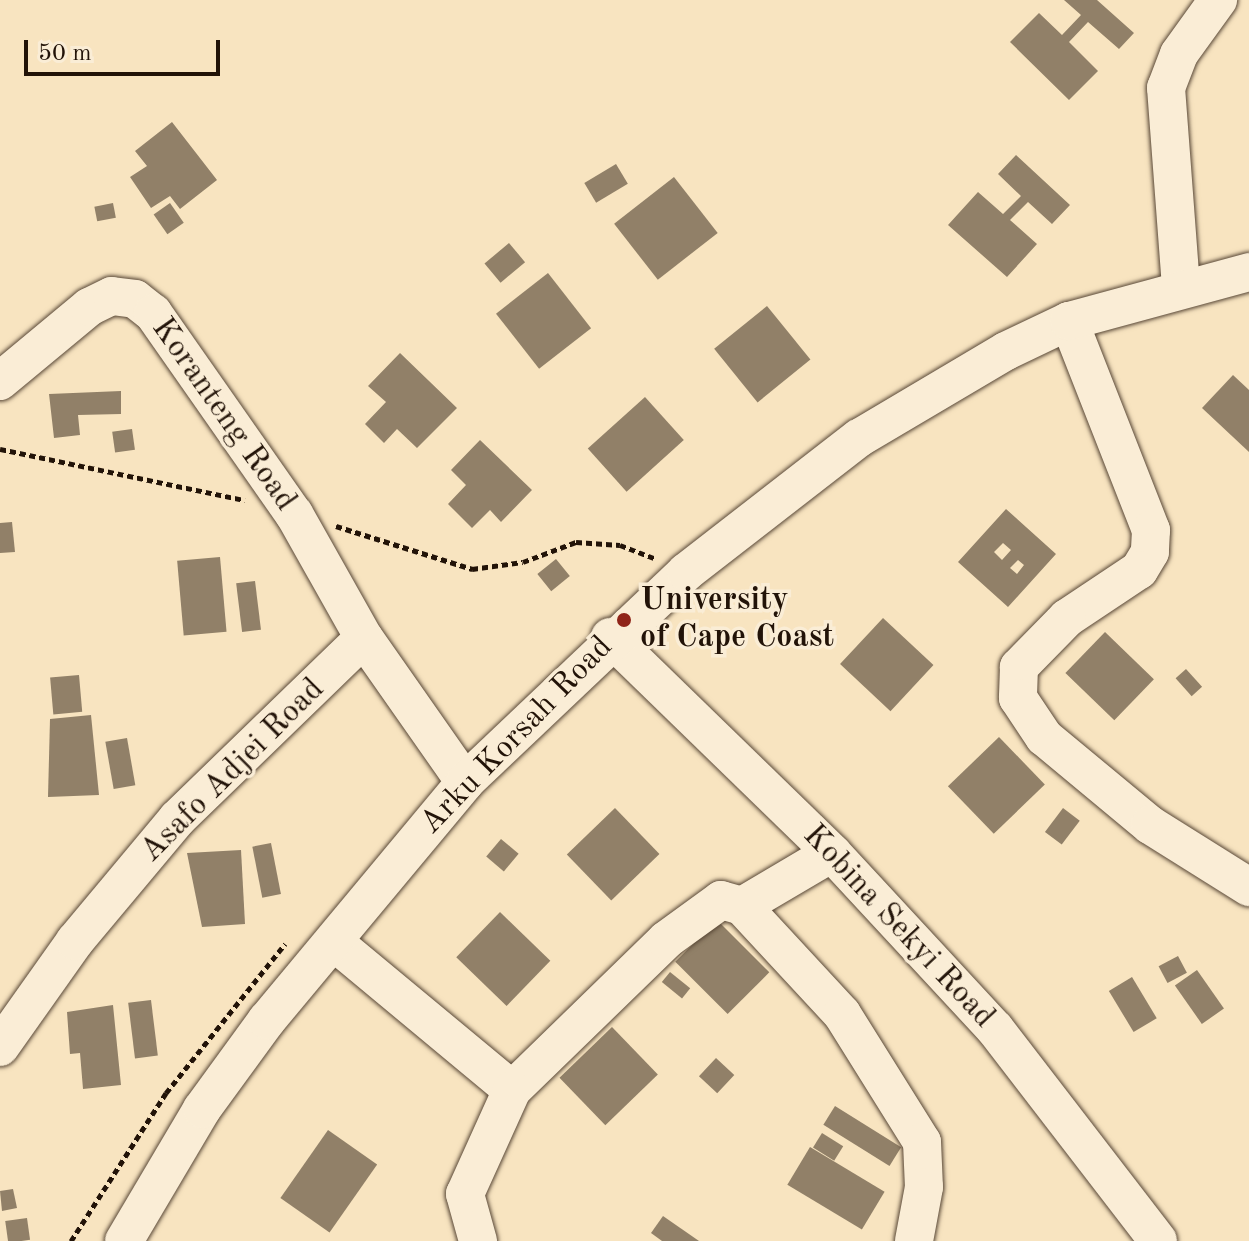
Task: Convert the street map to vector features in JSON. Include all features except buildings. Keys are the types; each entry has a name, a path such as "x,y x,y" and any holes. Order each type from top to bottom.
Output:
{"street":[{"path":"1181,287 1166,88 1179,54 1218,0"},
{"name":"Arku Korsah Road","path":"124,1241 202,1109 334,942 465,782 610,637 686,572 918,399 1069,321 1181,287 1249,272"},
{"name":"Koranteng Road","path":"0,381 89,307 112,296 135,299 153,313 294,514 364,638"},
{"path":"1069,321 1151,530 1150,552 1139,570 1067,618 1019,667 1018,698 1044,737 1150,825 1249,887"},
{"name":"Kobina Sekyi Road","path":"610,637 832,853 995,1029 1158,1241"},
{"path":"364,638 465,782"},
{"name":"Asafo Adjei Road","path":"0,1047 75,941 177,819 364,638"},
{"path":"742,906 832,853"},
{"path":"478,1241 465,1194 512,1090 666,940 721,900 742,906 842,1014 922,1142 924,1187 914,1241"},
{"path":"334,942 512,1090"}],"path":[{"path":"0,449 170,479 472,569 523,562 576,542 620,545 686,572"}],"place":[{"name":"University of Cape Coast","path":"624,620"}]}
